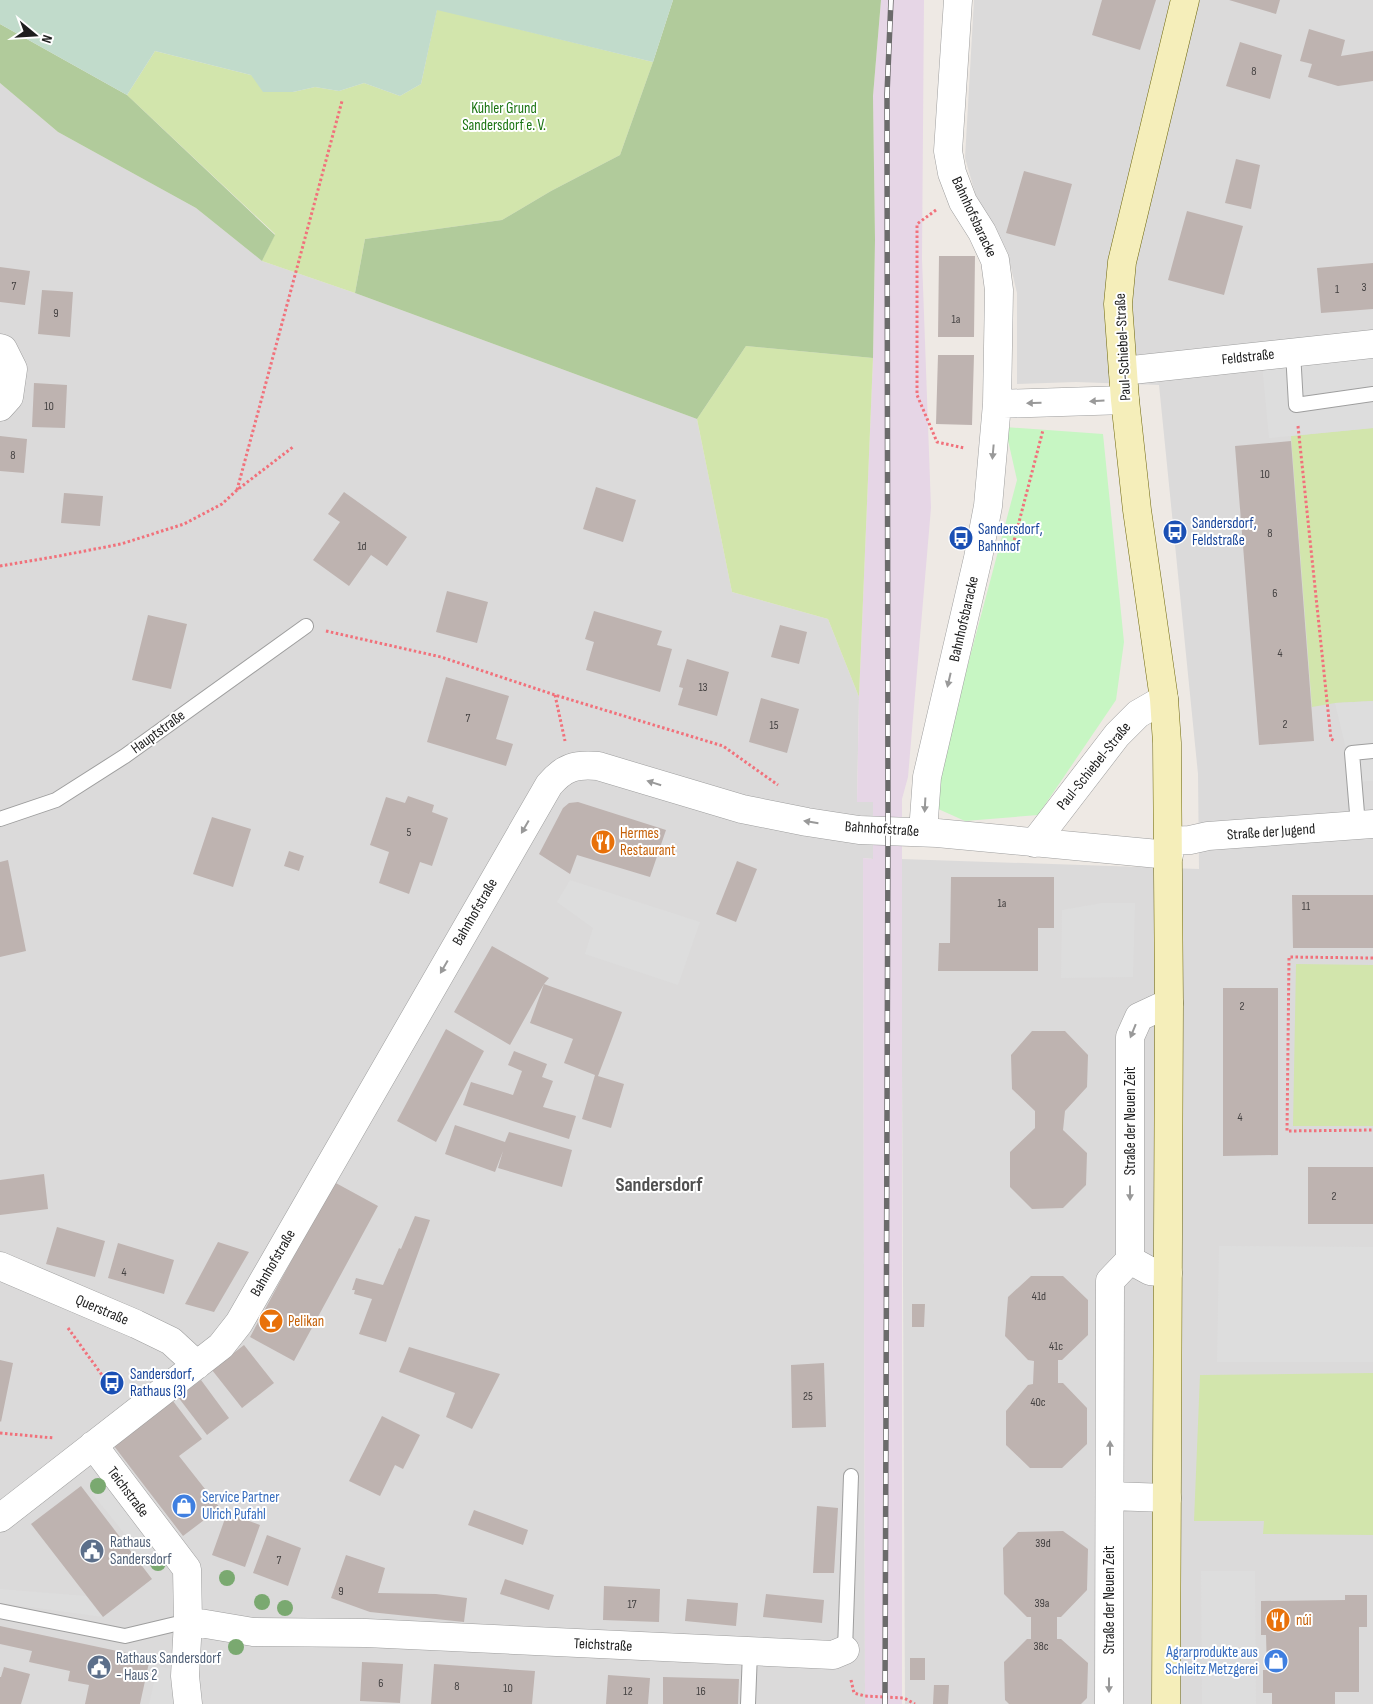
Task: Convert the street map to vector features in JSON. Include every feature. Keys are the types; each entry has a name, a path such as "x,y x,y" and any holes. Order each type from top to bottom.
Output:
{"street":[{"name":"Bahnhofsbaracke","path":"923,832 926,777 978,558 988,506 997,404 999,290 995,260 982,232 963,202 952,173 948,151 958,0"},
{"name":"Paul-Schiebel-Straße","path":"1169,848 1167,743 1164,699 1137,510 1125,400 1118,304 1122,262 1185,0"},
{"name":"Feldstraße","path":"1123,371 1373,344"},
{"path":"0,348 13,369 9,396 0,408"},
{"path":"997,404 1125,400"},
{"name":"Paul-Schiebel-Straße","path":"1034,843 1117,735 1138,714 1164,699"},
{"name":"Bahnhofstraße","path":"0,1518 221,1346 239,1322 544,793 558,774 584,765 598,766 742,809 859,830 923,832 1034,843 1169,848"},
{"name":"Straße der Jugend","path":"1169,848 1208,836 1366,824"},
{"path":"1166,1704 1169,848"},
{"name":"Straße der Neuen Zeit","path":"1109,1704 1110,1281 1130,1260 1130,1037 1139,1017 1169,1003"},
{"path":"1130,1260 1150,1271 1168,1273"},
{"name":"Querstraße","path":"0,1266 136,1324 171,1341 197,1365"},
{"name":"Teichstraße","path":"84,1452 187,1569 188,1621 253,1632 366,1633 832,1655 845,1650"},
{"path":"1110,1496 1167,1498"},
{"path":"188,1621 185,1676 188,1704"}],"lane":[{"path":"1293,352 1296,405 1373,394"},
{"name":"Hauptstraße","path":"0,820 48,803 64,795 125,756 306,626"},
{"path":"1366,824 1352,753 1373,751"},
{"path":"845,1650 851,1476"},
{"name":"Teichstraße","path":"0,1611 125,1636 188,1621"},
{"path":"748,1704 750,1652"}],"path":[{"path":"237,490 342,101"},
{"path":"963,202 933,210 917,224 917,395 937,442 993,454"},
{"path":"1296,405 1331,739 1352,753"},
{"path":"0,566 121,544 184,524 222,504 237,490 293,447"},
{"path":"306,626 441,657 555,695 723,746 782,788 807,822"},
{"path":"555,695 571,768"},
{"path":"1373,958 1289,957 1287,1131 1373,1130"},
{"path":"65,1325 132,1416"},
{"path":"0,1433 58,1439 84,1452"},
{"path":"845,1650 854,1693 865,1696 904,1698 914,1704"}],"shaded area":[{"path":"881,0 924,0 922,259 931,508 908,777 902,799 902,1704 865,1704 863,858 873,859 873,802 857,802 859,697 873,358 875,240 873,96"},
{"path":"974,0 1373,0 1373,1704 905,1704 901,859 1199,869 1198,774 1159,385 1076,382 1017,384 1017,293 1007,251 980,210 965,158"},
{"path":"0,83 58,132 196,208 262,261 355,293 697,419 732,592 828,619 859,697 857,802 873,802 873,859 863,858 865,1704 0,1704"},
{"path":"1373,353 1373,428 1269,438 1262,364"},
{"path":"1373,701 1373,781 1354,782 1335,703"},
{"path":"570,880 700,922 678,985 585,954 593,928 557,902"},
{"path":"1102,903 1135,903 1133,977 1061,978 1062,910"},
{"path":"1219,1246 1373,1247 1373,1362 1217,1362"},
{"path":"108,1480 158,1546 144,1558 91,1492"},
{"path":"1201,1571 1255,1571 1256,1704 1202,1704"},
{"path":"0,1589 86,1596 103,1617 0,1603"},
{"path":"158,1666 175,1670 178,1704 149,1704"}],"green space":[{"path":"0,0 673,0 653,62 437,10 421,84 400,96 364,83 339,91 315,87 293,92 263,92 251,75 155,51 127,95 0,24"},
{"path":"673,0 881,0 873,96 875,240 873,358 746,346 697,419 355,293 365,239 502,220 551,191 620,155"},
{"name":"Kühler Grund Sandersdorf e. V.","path":"437,9 653,62 620,155 551,191 502,220 365,239 355,293 262,261 275,234 127,95 155,51 251,75 293,92 315,87 339,91 364,83 400,96 421,84"},
{"path":"0,24 127,95 275,235 262,261 196,208 58,132 0,83"},
{"path":"746,346 873,358 859,697 828,619 732,592 697,419"},
{"path":"1005,427 1103,434 1124,642 1116,700 1038,815 965,821 936,808 937,781 1017,480"},
{"path":"1373,428 1373,701 1335,703 1312,707 1291,436"},
{"path":"1296,964 1373,965 1373,1126 1293,1126"},
{"path":"1373,1373 1373,1535 1263,1534 1264,1521 1194,1521 1200,1375"}],"building":[{"path":"1102,0 1156,0 1140,50 1092,35"},
{"path":"1229,0 1280,0 1276,14"},
{"path":"1309,29 1345,40 1341,56 1373,51 1373,81 1338,86 1308,77 1312,64 1300,61"},
{"path":"1240,42 1282,55 1270,99 1226,86"},
{"path":"1236,159 1260,165 1251,209 1225,203"},
{"path":"1024,171 1072,184 1055,246 1006,233"},
{"path":"1187,211 1243,226 1224,295 1168,280"},
{"path":"939,256 975,256 974,337 938,337"},
{"path":"1373,263 1373,309 1321,313 1317,268"},
{"path":"0,267 30,271 25,305 0,302"},
{"path":"42,290 73,292 70,337 38,334"},
{"path":"938,355 974,355 972,425 936,424"},
{"path":"34,383 67,385 65,428 32,427"},
{"path":"0,436 27,439 24,473 0,471"},
{"path":"1291,441 1314,741 1259,745 1235,446"},
{"path":"596,487 636,500 623,542 583,529"},
{"path":"344,492 407,537 387,566 371,555 349,586 313,560 340,522 328,514"},
{"path":"64,493 103,496 100,526 61,523"},
{"path":"447,591 488,602 477,643 436,632"},
{"path":"594,611 662,631 657,645 672,649 660,692 586,670 594,642 585,639"},
{"path":"148,615 187,624 171,689 132,680"},
{"path":"780,625 807,632 799,664 771,657"},
{"path":"687,659 729,672 717,716 678,705 683,688 679,687"},
{"path":"446,677 509,696 496,739 513,744 506,766 427,742"},
{"path":"761,698 799,709 787,753 749,742"},
{"path":"408,796 434,805 432,812 448,818 432,866 420,862 409,894 379,883 389,852 370,845 386,797 405,803"},
{"name":"Hermes Restaurant","path":"578,802 666,830 650,877 577,855 570,874 539,854 563,808 569,803"},
{"path":"212,817 251,829 233,887 193,874"},
{"path":"289,851 304,856 299,871 284,866"},
{"path":"8,860 26,951 0,957 0,862"},
{"path":"737,861 757,869 736,922 716,914"},
{"path":"951,877 1054,877 1054,928 1038,928 1038,971 938,971 939,943 950,943"},
{"path":"1292,895 1373,895 1373,948 1293,948"},
{"path":"492,946 549,978 510,1045 454,1012"},
{"path":"544,984 622,1012 598,1076 624,1084 611,1128 582,1119 595,1075 564,1063 573,1039 530,1023"},
{"path":"1223,988 1278,988 1278,1155 1223,1156"},
{"path":"446,1029 484,1051 436,1142 397,1121"},
{"path":"1032,1031 1065,1031 1088,1055 1087,1087 1065,1111 1063,1130 1087,1153 1086,1185 1063,1208 1032,1209 1010,1187 1010,1152 1035,1128 1035,1111 1012,1089 1011,1055"},
{"path":"514,1051 547,1064 542,1077 553,1081 543,1107 576,1116 569,1139 463,1105 471,1082 513,1095 522,1071 508,1065"},
{"path":"455,1125 505,1142 509,1132 572,1150 562,1187 498,1168 503,1151 495,1172 445,1154"},
{"path":"1308,1167 1373,1167 1373,1224 1308,1224"},
{"path":"44,1174 48,1209 0,1215 0,1180"},
{"path":"334,1182 378,1206 294,1361 250,1337"},
{"path":"415,1216 430,1220 386,1342 359,1334 372,1299 354,1294 355,1290 352,1290 356,1278 383,1285"},
{"path":"57,1227 105,1241 95,1277 46,1264"},
{"path":"218,1242 249,1252 214,1312 185,1304"},
{"path":"118,1243 174,1260 164,1294 108,1278"},
{"path":"1031,1276 1063,1276 1088,1300 1088,1335 1062,1360 1058,1360 1058,1383 1063,1383 1087,1408 1087,1444 1062,1468 1030,1468 1006,1445 1006,1411 1028,1385 1033,1384 1034,1361 1028,1360 1005,1336 1008,1297"},
{"path":"912,1304 925,1304 924,1327 912,1327"},
{"path":"244,1345 274,1383 242,1408 212,1370"},
{"path":"409,1347 500,1374 472,1429 446,1417 455,1393 399,1372"},
{"path":"0,1360 13,1363 1,1422 0,1421"},
{"path":"824,1363 826,1427 792,1428 791,1365"},
{"path":"201,1380 229,1418 207,1435 178,1397"},
{"path":"173,1401 202,1439 179,1456 220,1508 183,1536 114,1446"},
{"path":"382,1416 420,1435 403,1469 395,1465 380,1496 349,1481"},
{"name":"Rathaus Sandersdorf","path":"81,1486 152,1579 103,1617 31,1524"},
{"path":"817,1506 838,1508 834,1573 813,1573"},
{"path":"474,1510 528,1530 523,1545 468,1525"},
{"path":"227,1513 260,1525 245,1567 212,1555"},
{"path":"1063,1531 1088,1549 1087,1590 1061,1617 1057,1617 1057,1639 1061,1639 1088,1663 1087,1698 1081,1704 1009,1704 1005,1700 1004,1662 1027,1639 1031,1639 1031,1617 1027,1617 1004,1594 1003,1548 1018,1532"},
{"path":"267,1535 301,1548 288,1586 253,1573"},
{"path":"346,1555 385,1568 378,1593 436,1594 467,1598 464,1622 370,1612 331,1598"},
{"path":"505,1579 554,1595 549,1610 500,1594"},
{"path":"604,1586 660,1589 659,1622 603,1620"},
{"path":"766,1594 824,1600 822,1623 763,1617"},
{"path":"1345,1595 1367,1595 1367,1627 1359,1627 1359,1692 1335,1692 1335,1704 1272,1704 1272,1693 1263,1693 1263,1670 1267,1670 1266,1635 1261,1635 1261,1601 1345,1600"},
{"path":"687,1599 738,1603 736,1626 685,1621"},
{"name":"Rathaus Sandersdorf - Haus 2","path":"0,1626 150,1658 140,1704 85,1704 89,1685 68,1681 70,1671 29,1662 32,1651 0,1644"},
{"path":"910,1658 925,1658 925,1680 910,1680"},
{"path":"362,1662 403,1664 400,1703 360,1701"},
{"path":"434,1664 535,1671 532,1704 431,1704"},
{"path":"4,1667 30,1674 21,1704 0,1704 0,1677"},
{"path":"608,1675 650,1678 648,1704 606,1704"},
{"path":"663,1677 739,1679 738,1704 663,1704"},
{"path":"934,1685 949,1685 948,1704 933,1704"}],"railway":[{"path":"885,1704 888,831 887,94 891,0"}],"place":[{"name":"Sandersdorf, Feldstraße","path":"1175,532"},
{"name":"Sandersdorf, Bahnhof","path":"961,538"},
{"name":"Hermes Restaurant","path":"603,842"},
{"name":"Pelikan","path":"271,1321"},
{"name":"Sandersdorf, Rathaus (3)","path":"112,1383"},
{"name":"Service Partner Ulrich Pufahl","path":"184,1506"},
{"name":"Rathaus Sandersdorf","path":"92,1551"},
{"name":"núi","path":"1278,1620"},
{"name":"Agrarprodukte aus Schleitz Metzgerei","path":"1276,1661"},
{"name":"Rathaus Sandersdorf - Haus 2","path":"99,1667"}],"district":[{"name":"Sandersdorf","path":"659,1185"}]}
